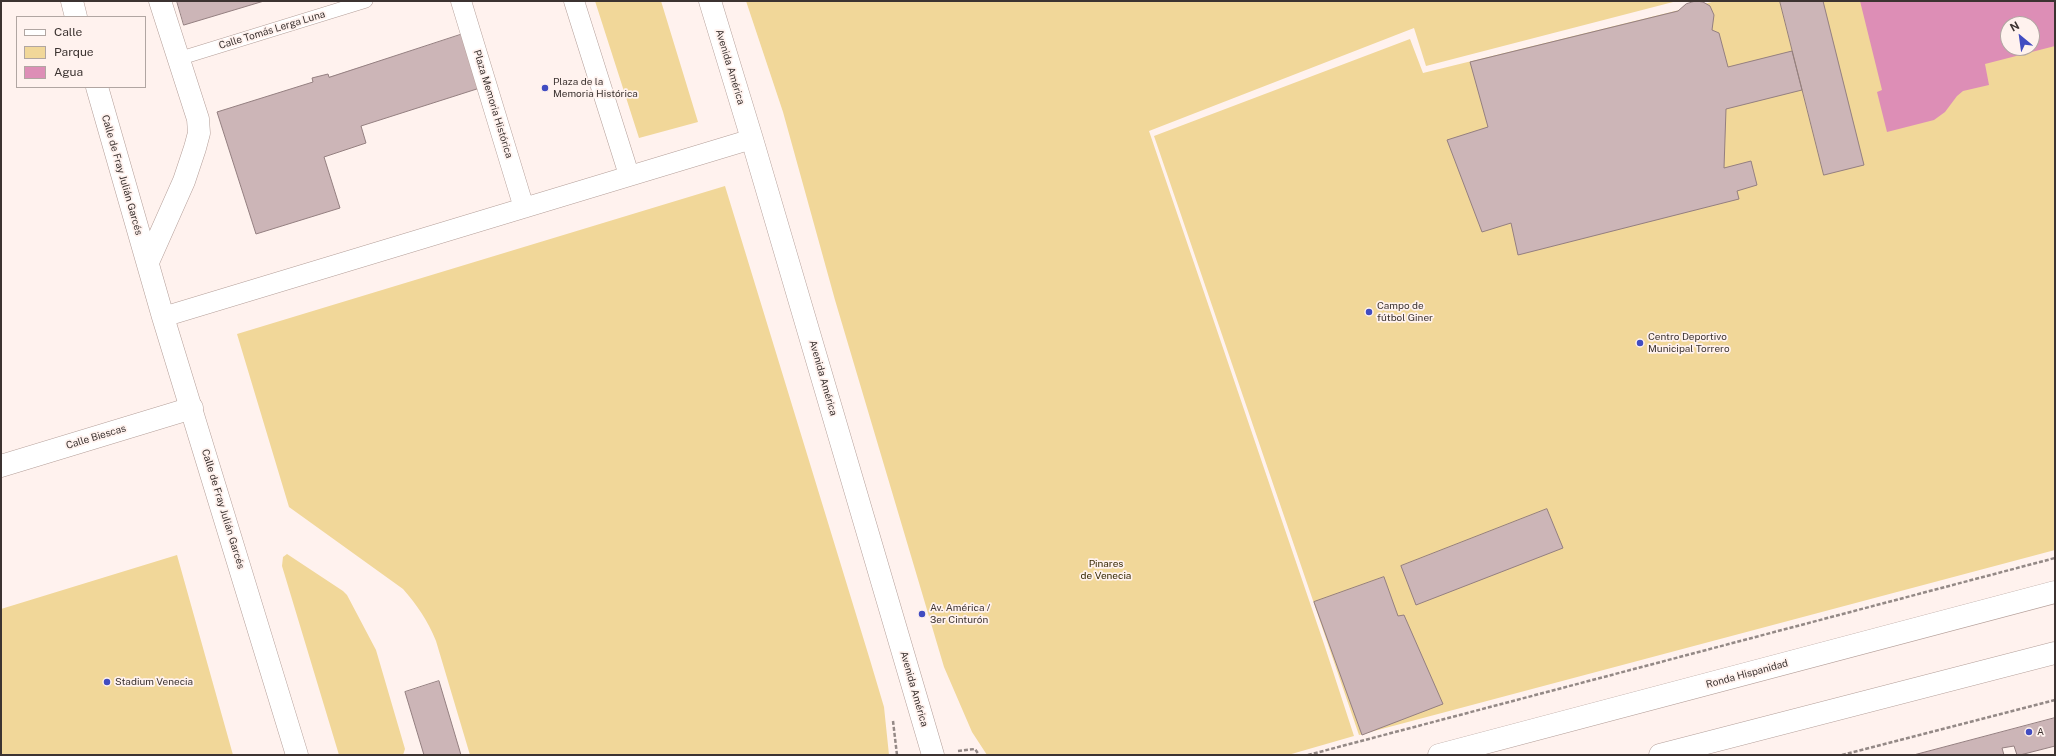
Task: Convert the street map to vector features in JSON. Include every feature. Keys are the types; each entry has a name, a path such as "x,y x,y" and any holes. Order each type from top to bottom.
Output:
{"main road":[{"path":"72,1 76,16"},
{"name":"Calle de Fray Julián Garcés","path":"148,262 184,181 199,133 198,119 160,1"},
{"name":"Avenida América","path":"710,1 934,754"},
{"name":"Calle de Fray Julián Garcés","path":"97,88 163,317 297,755"},
{"name":"Calle Biescas","path":"1,466 192,408"},
{"name":"Ronda Hispanidad","path":"1439,755 2055,592"},
{"path":"1660,755 2055,653"}],"street":[{"name":"Plaza Memoria Histórica","path":"461,1 524,208"},
{"path":"574,1 629,175"},
{"path":"163,317 752,138"}],"lane":[{"name":"Calle Tomás Lerga Luna","path":"178,59 366,1"}],"path":[{"path":"1308,755 2055,558"},
{"path":"1842,755 2055,700"},
{"path":"893,714 898,755"}],"green space":[{"path":"595,1 661,1 698,122 639,138"},
{"name":"Pinares de Venecia","path":"746,1 1677,1 1426,66 1414,28 1149,131 1354,736 1288,755 987,755 972,732 944,667 835,300 783,112"},
{"name":"Centro Deportivo Municipal Torrero","path":"1716,1 2055,1 2055,550 1359,735 1154,136 1410,39 1423,73"},
{"path":"725,186 884,707 889,755 470,755 436,641 426,620 417,607 403,589 289,507 237,334"},
{"path":"287,554 347,595 376,650 405,749 403,755 339,755 282,566 283,557"},
{"name":"Stadium Venecia","path":"177,555 233,755 1,755 1,609"}],"water":[{"path":"1860,1 2055,1 2055,46 2040,50 2040,16 2000,16 2000,56 2016,56 1985,64 1989,85 1963,91 1957,96 1945,112 1934,120 1887,132 1877,92 1882,90"}],"building":[{"path":"177,1 264,1 184,25"},
{"path":"1696,1 1703,2 1710,6 1714,15 1712,30 1719,33 1728,67 1792,51 1802,90 1726,109 1724,168 1751,161 1757,185 1737,191 1739,199 1518,255 1511,223 1482,232 1447,140 1488,127 1470,62 1678,11 1686,4"},
{"path":"1780,1 1823,1 1864,165 1824,175"},
{"path":"466,33 483,87 361,126 366,143 324,157 340,208 256,234 217,112 313,82 312,78 328,74 329,77"},
{"path":"1547,509 1563,548 1416,605 1401,566"},
{"path":"1384,577 1398,616 1404,615 1443,704 1362,735 1314,602"},
{"path":"439,681 461,755 424,755 405,692"},
{"name":"A","path":"2055,718 2055,746 2020,755 2017,755 2014,746 2002,748 2004,755 1914,755"}],"place":[{"name":"Plaza de la Memoria Histórica","path":"545,88"},
{"name":"Campo de fútbol Giner","path":"1369,312"},
{"name":"Centro Deportivo Municipal Torrero","path":"1640,343"},
{"name":"Av. América / 3er Cinturón","path":"922,614"},
{"name":"Stadium Venecia","path":"107,682"},
{"name":"A","path":"2029,732"}]}
